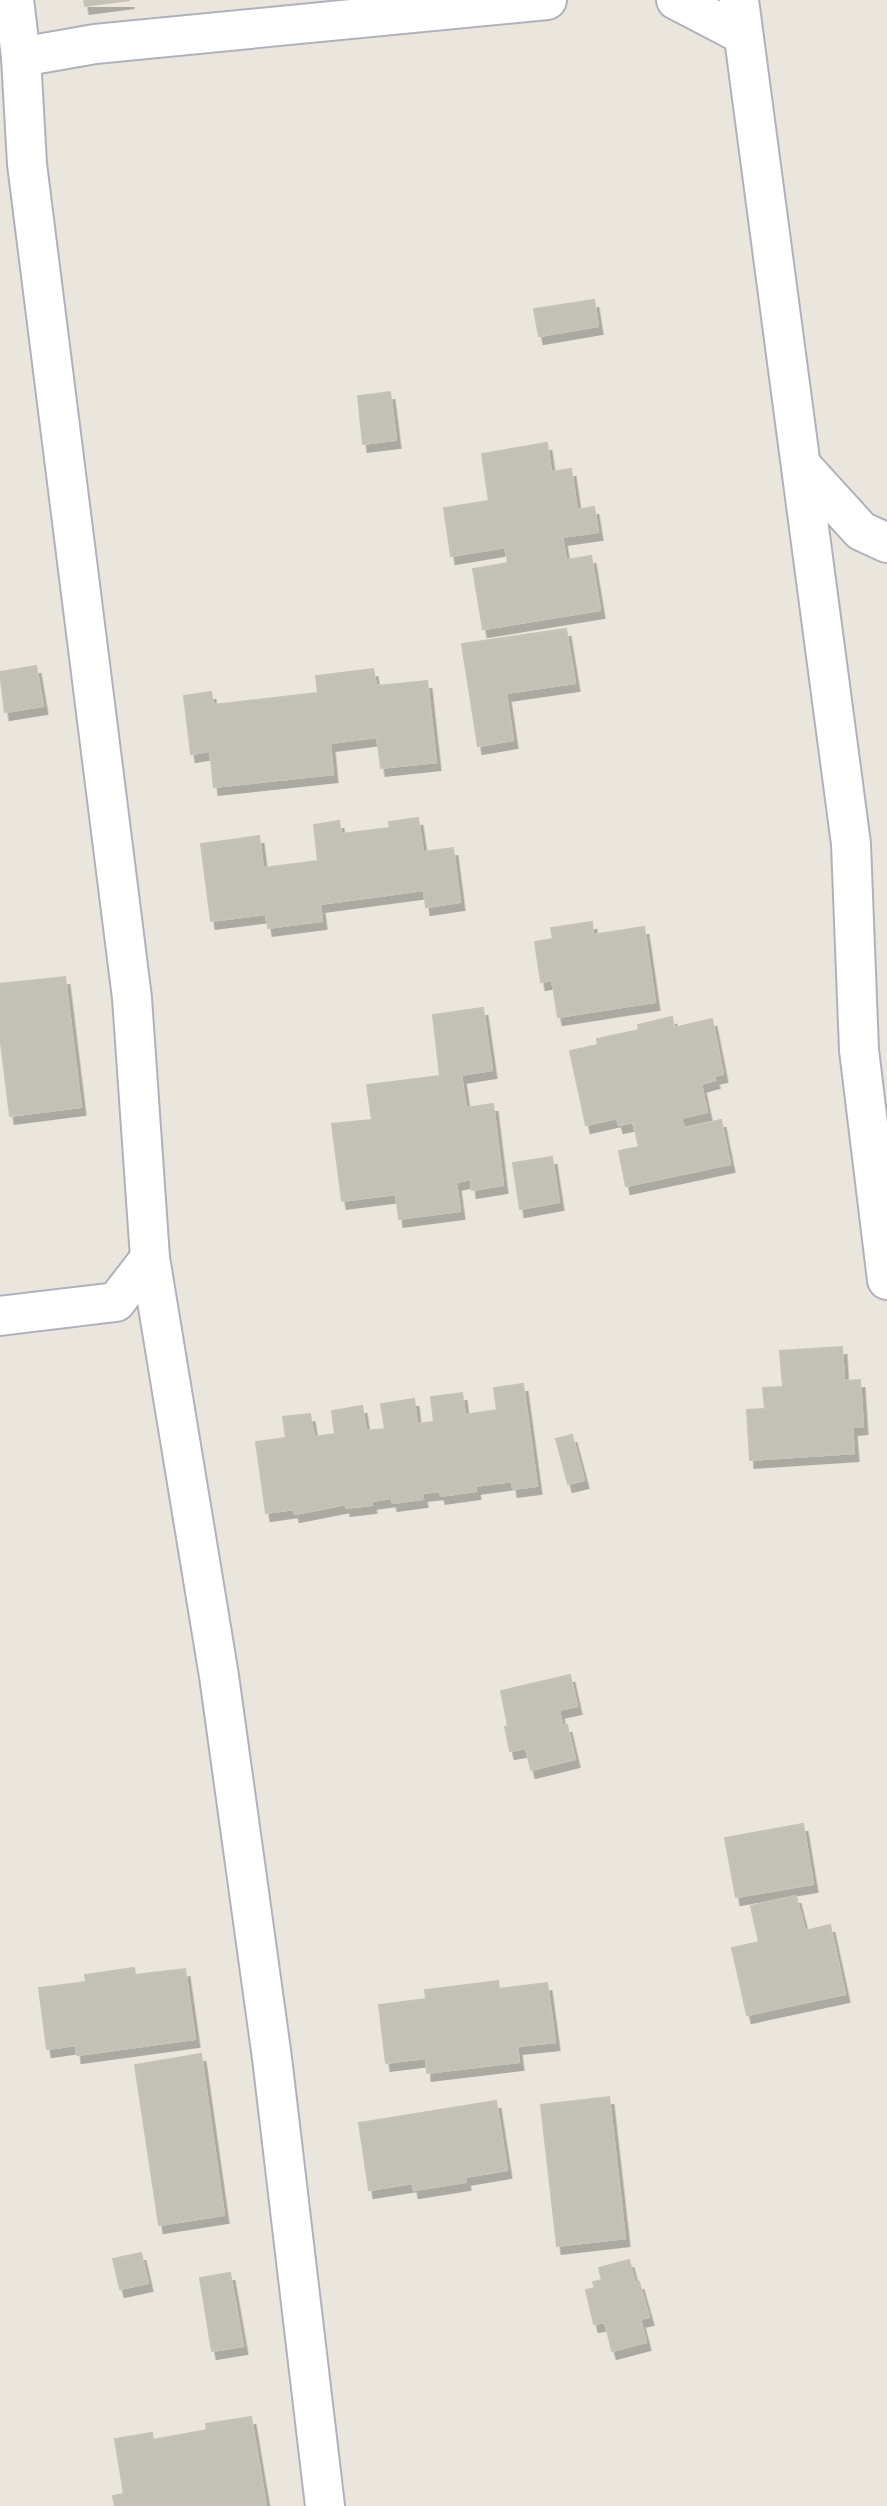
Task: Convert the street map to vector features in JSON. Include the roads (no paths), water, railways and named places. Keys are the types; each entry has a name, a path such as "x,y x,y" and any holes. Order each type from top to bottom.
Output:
{"street":[{"path":"14,0 21,57 27,164 132,998 150,1258 219,1676 266,2017 325,2506"},
{"path":"21,57 95,44 548,0"},
{"path":"676,0 741,18 851,844 859,1050 887,1280"},
{"path":"802,466 861,531 887,543"},
{"path":"0,1316 116,1302 150,1258"},
{"path":"116,1302 166,1357"}]}
